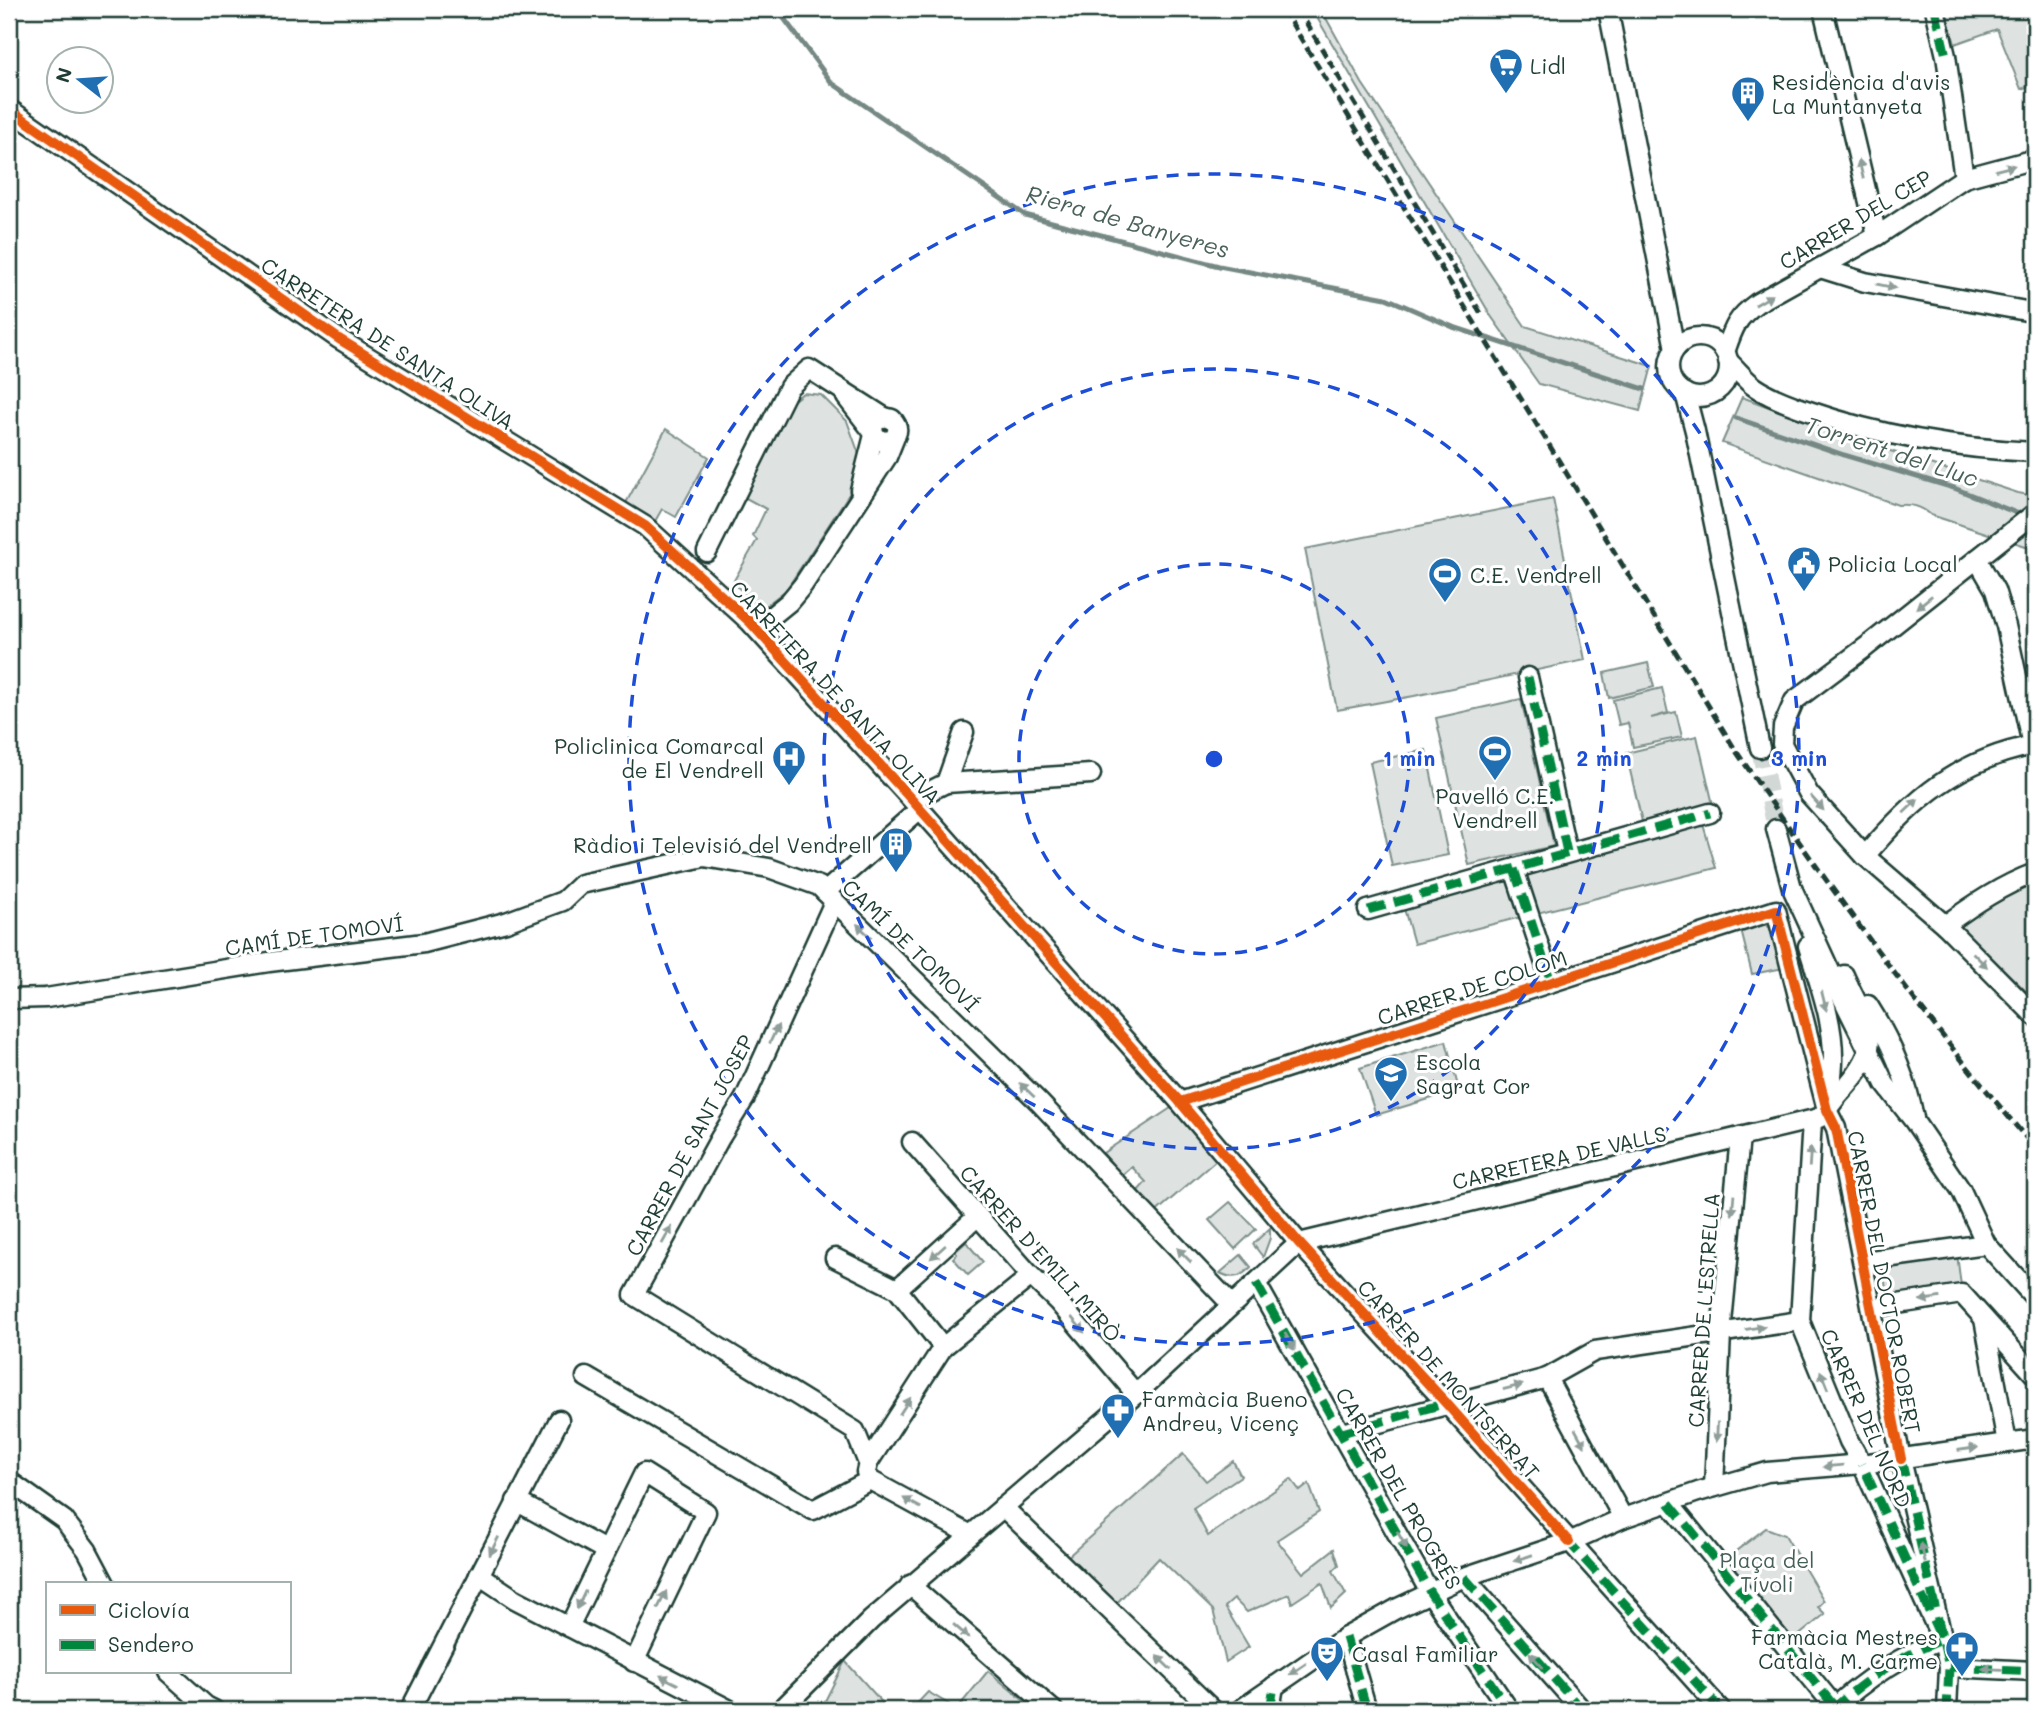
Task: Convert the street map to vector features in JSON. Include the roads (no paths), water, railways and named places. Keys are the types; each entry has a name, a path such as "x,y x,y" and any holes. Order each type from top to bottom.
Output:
{"street":[{"path":"1608,9 1675,349"},
{"path":"1823,9 1877,236"},
{"path":"1935,9 1964,178"},
{"name":"CARRETERA DE SANTA OLIVA","path":"9,109 339,339 645,526 757,628 1180,1102 1299,1242"},
{"name":"CARRER DEL CEP","path":"1727,357 1733,328 1742,314 1757,303 1877,236 1964,178 2035,159"},
{"path":"1820,268 1865,282 2026,311 2035,309"},
{"path":"1672,323 1693,338"},
{"path":"1755,387 1716,390 1697,397 1685,393 1675,385 1670,373 1670,361 1675,349 1685,341 1693,338 1712,340 1755,387 1790,404 1832,419 1906,436 1999,450 2035,452"},
{"path":"1695,431 1716,390 1727,377 1727,357"},
{"path":"707,552 789,387 809,369 841,391 877,428 884,442 895,437 887,457 795,597 757,628"},
{"path":"1685,393 1760,748"},
{"path":"855,506 877,428"},
{"path":"2035,513 1794,701 1783,727 1782,744 1809,794 1865,856 1945,925 2035,1016"},
{"path":"1865,856 1894,821 1924,793 1959,771 2034,745 1995,590 1977,559"},
{"path":"1528,677 1567,852"},
{"path":"964,732 946,783 1091,774"},
{"name":"CARRER DE SANT JOSEP","path":"869,1472 855,1430 634,1294 745,1098 830,897 916,805 946,783"},
{"path":"1368,910 1710,813"},
{"path":"1776,829 1826,1012 1832,1044 1832,1073 1820,1116"},
{"name":"CAMÍ DE TOMOVÍ","path":"9,999 46,998 269,962 424,943 506,922 563,901 581,884 704,857 769,868 819,886 1039,1102 1231,1304"},
{"path":"1514,869 1551,982"},
{"path":"1945,925 1978,902 2018,879 2035,873"},
{"path":"1792,888 1885,1084 1961,1190 1986,1244 2035,1298"},
{"name":"CARRER DE COLOM","path":"1180,1102 1776,910"},
{"name":"CARRER DEL DOCTOR ROBERT","path":"1776,910 1820,1116 1836,1128 1901,1459 1949,1667 1947,1710"},
{"path":"1818,947 1844,975 1878,1020 1903,1075 1914,1121"},
{"path":"1820,1116 1847,1087 1869,1052 1870,1033 1862,1009 1844,975"},
{"path":"1832,1073 1850,1058 1869,1052 1903,1075"},
{"path":"1847,1087 1858,1082 1885,1084"},
{"name":"CARRETERA DE VALLS","path":"1299,1242 1820,1116"},
{"name":"CARRER DEL NORD","path":"1820,1116 1800,1321 1849,1441 1942,1640"},
{"name":"CARRER DE L'ESTRELLA","path":"1714,1487 1721,1333 1740,1137"},
{"name":"CARRER D'EMILI MIRÒ","path":"912,1142 1031,1276 1058,1302 1136,1394"},
{"path":"897,1289 978,1216"},
{"path":"781,1710 871,1620 1136,1394 1299,1242"},
{"name":"CARRER DE MONTSERRAT","path":"1299,1242 1721,1710"},
{"path":"1864,1261 1986,1244"},
{"path":"835,1258 897,1289 943,1347"},
{"path":"586,1377 813,1510 869,1472 943,1347 1031,1276"},
{"name":"CARRER DEL PROGRÉS","path":"1256,1283 1432,1594 1510,1710"},
{"path":"1872,1307 1962,1294 2035,1375"},
{"path":"1984,1319 2007,1443"},
{"path":"1342,1433 1547,1378 1595,1351 1800,1321"},
{"path":"1547,1378 1623,1518"},
{"path":"410,1710 559,1420"},
{"path":"1240,1710 1346,1637 1396,1609 1464,1577 1569,1542 1623,1518 1767,1472 1862,1464 2035,1439"},
{"path":"869,1472 970,1534"},
{"path":"569,1627 644,1473 706,1512 634,1662"},
{"path":"9,1480 64,1520 87,1550 104,1582"},
{"path":"516,1501 605,1550"},
{"path":"1669,1503 1834,1709 1846,1697 1912,1652 1942,1640"},
{"path":"1003,1507 1213,1710"},
{"path":"479,1575 515,1599 730,1710"},
{"path":"1464,1577 1582,1710"},
{"path":"910,1586 1053,1710"},
{"path":"1346,1637 1367,1710"},
{"path":"1949,1667 2035,1671"},
{"path":"171,1674 214,1710"},
{"path":"1270,1710 1274,1686"}],"waterway":[{"name":"Riera de Banyeres","path":"777,9 832,83 1025,215 1219,266 1386,298 1453,327 1644,389"},
{"name":"Torrent del Lluc","path":"1736,418 1844,455 1954,488 2024,516"}],"tunnel":[{"path":"1760,748 1776,829"}],"railway":[{"path":"1283,9 1736,751 1880,954 2035,1148"},
{"path":"1298,9 1482,315"}],"place":[{"name":"Lidl","path":"1506,95"},
{"name":"Residència d'avis La Muntanyeta","path":"1748,123"},
{"name":"Policia Local","path":"1804,593"},
{"name":"C.E. Vendrell","path":"1445,604"},
{"name":"Pavelló C.E. Vendrell","path":"1495,782"},
{"name":"Policlinica Comarcal de El Vendrell","path":"789,787"},
{"name":"Ràdio i Televisió del Vendrell","path":"896,874"},
{"name":"Escola Sagrat Cor","path":"1391,1103"},
{"name":"Farmàcia Bueno Andreu, Vicenç","path":"1118,1440"},
{"name":"Farmàcia Mestres Català, M. Carme","path":"1962,1678"},
{"name":"Casal Familiar","path":"1327,1683"}],"park label":[{"name":"Plaça del Tívoli","path":"1767,1571"}]}
